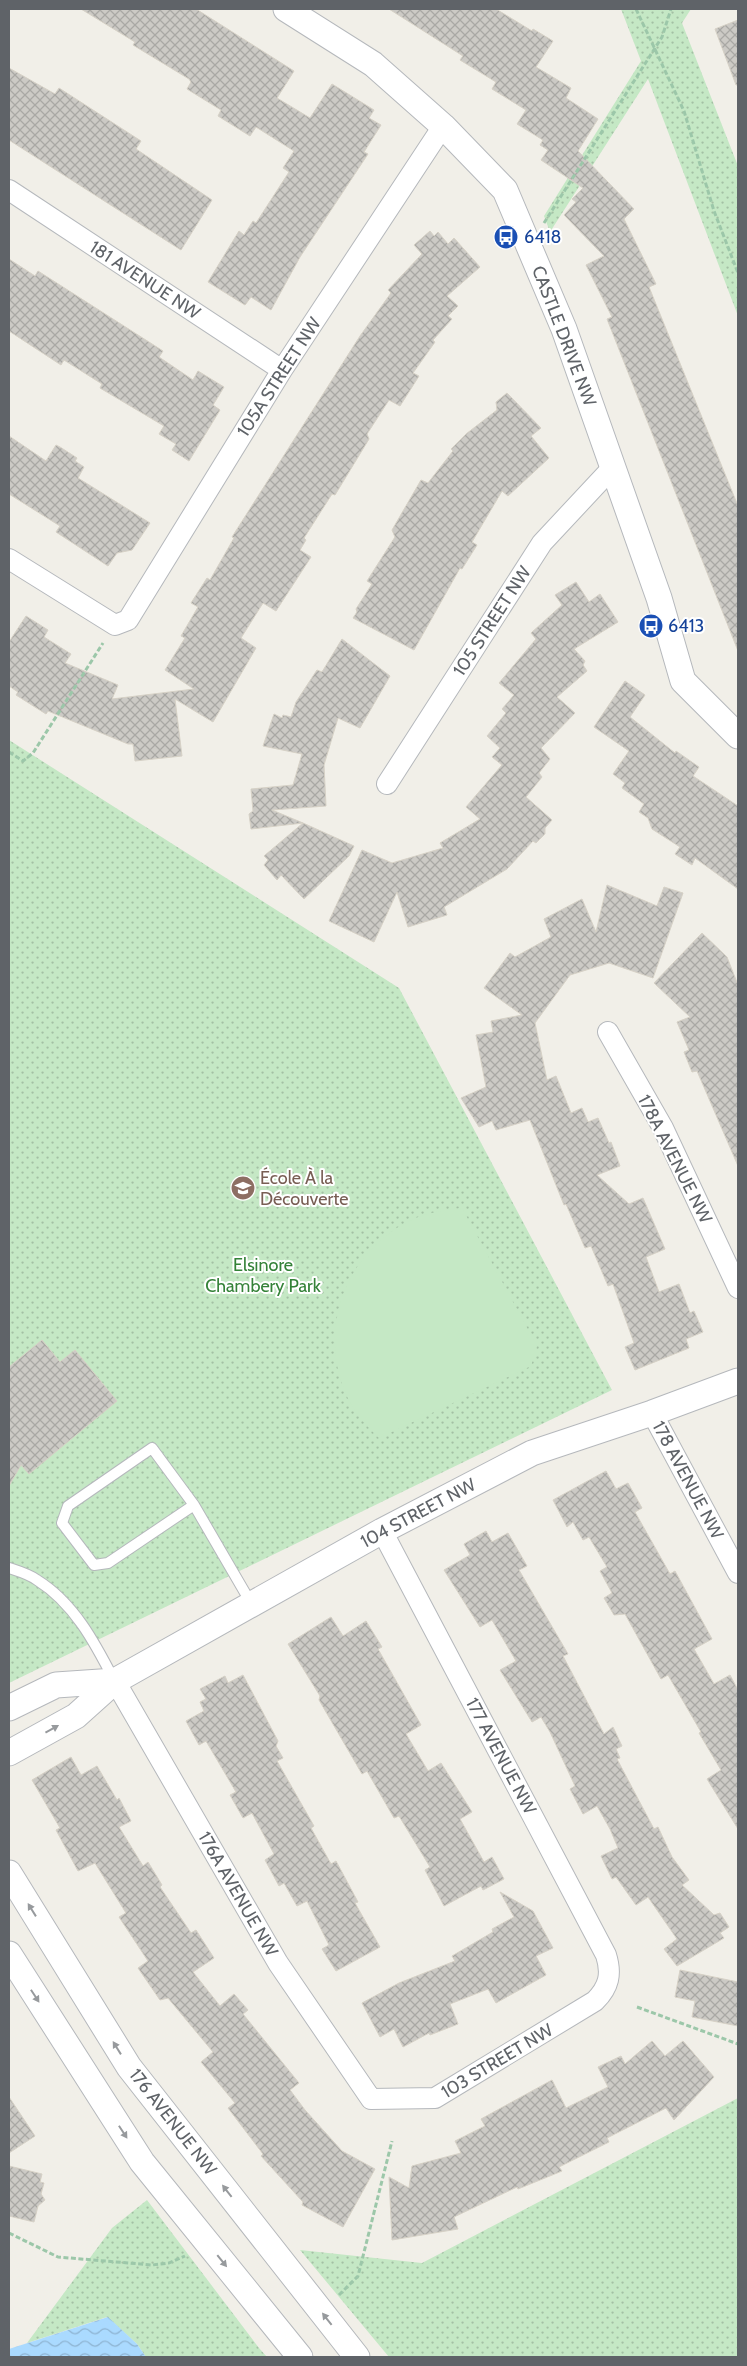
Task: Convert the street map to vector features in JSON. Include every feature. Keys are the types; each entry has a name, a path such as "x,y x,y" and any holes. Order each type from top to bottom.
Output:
{"street":[{"name":"CASTLE DRIVE NW","path":"286,9 374,64 443,126 505,190 564,328 659,598 683,681 738,736"},
{"name":"105A STREET NW","path":"114,625 128,620 282,370 443,126"},
{"name":"181 AVENUE NW","path":"9,190 282,370"},
{"name":"105 STREET NW","path":"387,784 542,543 612,468"},
{"path":"9,559 114,625"},
{"name":"178A AVENUE NW","path":"608,1032 663,1128 738,1288"},
{"name":"104 STREET NW","path":"9,1752 76,1716 115,1681 382,1532 532,1452 652,1413 738,1381"},
{"name":"178 AVENUE NW","path":"652,1413 738,1573"},
{"name":"177 AVENUE NW","path":"382,1532 606,1955 610,1968 608,1984"},
{"name":"104 STREET NW","path":"9,1708 56,1685 115,1681"},
{"name":"176A AVENUE NW","path":"115,1681 278,1964 372,2099"},
{"name":"176 AVENUE NW","path":"9,1873 129,2067 357,2357"},
{"path":"9,1954 142,2162 300,2357"},
{"name":"103 STREET NW","path":"372,2099 434,2098 583,2010 602,1994 608,1984"}],"lane":[{"path":"194,1505 108,1563 94,1564 62,1523 68,1506 152,1448 194,1505 252,1604"},
{"path":"9,1568 37,1580 71,1608 115,1681"}],"path":[{"path":"636,9 684,111 714,211 738,273"},
{"path":"529,247 662,38 671,9"},
{"path":"9,752 23,761 33,753 114,625"},
{"path":"637,2007 738,2044"},
{"path":"335,2298 358,2276 392,2141"},
{"path":"9,2233 58,2257 152,2265 168,2263 185,2256"}],"green space":[{"path":"621,9 691,9 682,23 738,166 738,316 648,79 550,232 544,216 641,61"},
{"name":"Elsinore Chambery Park","path":"9,740 399,988 612,1390 9,1683"},
{"path":"462,1208 537,1346 531,1366 379,1438 364,1423 352,1406 341,1381 336,1354 335,1328 340,1302 350,1278 365,1256 384,1237 420,1216"},
{"path":"738,2098 738,2357 389,2357 300,2250 422,2263"},
{"path":"147,2200 267,2357 146,2357 137,2344 107,2317 27,2343 112,2228"}],"water":[{"path":"108,2317 137,2344 146,2357 9,2357 9,2349"}],"building":[{"path":"81,9 196,9 294,71 277,98 310,118 332,84 374,110 369,118 381,125 364,152 368,154 300,257 271,310 251,297 245,305 208,282 239,231 244,235 253,221 256,223 289,172 283,168 294,151 256,127 250,136 218,116 221,110 187,89 191,82 189,79 133,45 135,42"},
{"path":"389,9 496,9 532,31 533,29 553,41 536,67 571,88 566,98 598,119 578,151 634,209 624,219 656,284 649,287 738,506 738,651 607,319 612,317 586,265 604,256 564,215 576,202 572,199 583,188 541,160 548,150 540,145 543,140 517,124 526,110 492,89 496,82 460,60 463,56"},
{"path":"738,20 738,85 736,85 715,29"},
{"path":"9,68 55,94 59,88 141,141 136,149 212,200 181,250 9,140"},
{"path":"430,231 434,236 438,232 448,244 454,238 480,267 447,296 458,306 448,316 452,319 433,340 435,342 413,373 419,376 400,406 389,400 367,434 369,439 335,495 332,494 304,538 306,540 300,550 311,557 276,611 263,603 241,638 256,648 213,722 175,699 182,756 135,761 133,744 128,744 48,711 46,714 16,695 18,692 9,686 9,642 26,616 48,630 44,637 71,654 65,663 118,685 112,699 194,689 165,670 185,638 181,636 198,607 191,603 207,578 210,580 234,538 232,537 360,336 391,293 388,290 422,254 414,245"},
{"path":"9,259 35,276 38,271 163,351 159,357 193,380 198,371 224,387 213,405 220,410 189,461 172,450 176,444 159,434 164,426 100,388 102,384 64,360 61,365 9,331"},
{"path":"507,393 541,428 531,436 549,458 508,496 502,491 472,542 477,545 462,569 460,568 414,650 353,618 357,612 356,609 372,584 367,581 395,537 392,530 421,480 428,483 453,451 451,449 466,434 497,410 496,402"},
{"path":"9,436 46,461 56,445 60,447 77,458 75,461 84,467 78,478 150,523 132,550 117,553 108,566 56,532 60,526 9,494"},
{"path":"576,582 589,602 600,594 618,622 574,649 585,661 583,665 587,671 557,697 575,713 541,748 550,759 539,773 542,777 526,797 552,820 545,828 545,834 536,843 533,841 507,869 444,907 447,915 408,927 397,892 374,942 329,921 362,850 392,863 443,848 440,843 480,819 466,807 502,765 492,757 500,748 487,736 506,713 502,709 514,695 499,683 536,639 531,633 562,605 555,595"},
{"path":"342,639 390,676 360,728 338,718 324,765 326,806 272,810 303,823 251,829 249,814 253,811 251,789 293,785 302,754 263,746 274,714 282,718 283,715 291,717 296,702 317,670 322,672"},
{"path":"625,681 645,695 630,717 675,753 676,751 699,767 693,776 738,806 738,889 695,858 692,865 675,854 680,847 652,829 648,818 639,812 644,804 622,788 625,783 613,774 629,751 594,727"},
{"path":"303,823 354,846 349,856 304,899 281,875 277,880 264,865 268,860 264,856"},
{"path":"607,885 657,906 664,887 683,893 653,978 609,963 570,975 535,1023 547,1080 556,1076 571,1113 582,1108 588,1122 598,1118 609,1143 611,1142 620,1166 597,1175 629,1204 643,1198 665,1249 646,1257 659,1292 679,1284 690,1313 694,1311 703,1332 686,1339 689,1348 635,1370 625,1347 634,1343 613,1284 608,1286 591,1246 585,1248 566,1204 564,1205 530,1120 496,1130 492,1121 479,1127 461,1098 486,1087 476,1035 493,1032 491,1021 522,1015 484,988 510,953 515,957 551,937 544,919 582,899 596,932"},
{"path":"702,933 727,957 738,985 738,1166 697,1071 692,1072 684,1052 689,1050 677,1022 690,1017 654,983"},
{"path":"42,1340 60,1362 75,1350 117,1401 29,1474 21,1465 9,1486 9,1367"},
{"path":"606,1471 616,1489 628,1483 642,1508 635,1512 670,1574 675,1571 712,1639 694,1649 714,1684 730,1675 738,1690 738,1829 707,1779 721,1770 699,1733 701,1732 668,1675 661,1679 625,1614 614,1615 604,1598 612,1593 600,1571 607,1567 589,1537 583,1540 573,1522 567,1527 553,1500"},
{"path":"486,1531 492,1542 508,1533 527,1566 519,1570 568,1654 563,1656 604,1734 613,1727 622,1746 616,1749 620,1758 617,1759 654,1829 658,1827 672,1857 689,1880 682,1885 714,1915 720,1913 729,1927 720,1933 724,1938 677,1966 664,1949 677,1939 648,1897 636,1905 616,1877 612,1879 601,1856 618,1848 610,1829 597,1806 583,1814 570,1789 575,1786 550,1732 541,1717 532,1722 500,1670 516,1661 492,1620 480,1627 444,1570 470,1555 464,1544"},
{"path":"331,1617 343,1636 366,1621 382,1647 378,1649 421,1725 406,1734 428,1771 441,1763 472,1812 460,1819 484,1862 492,1857 504,1879 483,1890 481,1886 444,1906 425,1870 430,1867 399,1816 394,1818 367,1771 362,1774 319,1700 320,1696 288,1644"},
{"path":"243,1675 278,1741 276,1746 283,1758 277,1761 314,1826 311,1828 331,1864 336,1861 358,1902 355,1903 380,1947 336,1971 322,1949 329,1945 307,1901 297,1906 284,1883 279,1886 265,1860 274,1854 252,1813 243,1818 230,1795 236,1792 206,1741 199,1745 186,1721 204,1711 200,1702 206,1699 200,1689 225,1676 228,1683"},
{"path":"71,1757 81,1775 97,1766 117,1800 119,1798 131,1821 119,1827 143,1866 148,1862 162,1885 160,1887 191,1933 196,1930 214,1958 193,1972 220,2006 234,1994 248,2010 243,2014 299,2083 290,2090 305,2110 342,2151 375,2169 343,2227 302,2205 303,2202 261,2156 263,2154 228,2108 235,2103 201,2062 213,2052 168,1998 160,2000 138,1968 148,1961 119,1917 126,1913 95,1863 78,1871 56,1830 60,1828 32,1780"},
{"path":"500,1892 533,1911 553,1948 536,1956 546,1975 496,2003 488,1989 450,2004 458,2024 430,2035 429,2033 403,2047 394,2029 380,2037 362,2003 399,1983 455,1961 452,1956 493,1932 492,1929 514,1917"},
{"path":"680,1970 738,1982 738,2026 692,2017 695,2001 675,1997"},
{"path":"652,2041 665,2056 683,2041 714,2077 674,2120 666,2108 607,2138 609,2142 559,2167 562,2171 518,2189 517,2187 454,2217 458,2229 392,2240 389,2177 409,2188 412,2166 461,2153 455,2141 485,2126 481,2119 552,2080 566,2108 608,2087 598,2067 621,2056 625,2064"},
{"path":"9,2097 35,2136 9,2153"},
{"path":"9,2166 42,2174 40,2182 44,2183 41,2194 45,2200 38,2206 34,2222 9,2216"}],"place":[{"name":"6418","path":"506,237"},
{"name":"6413","path":"651,626"},
{"name":"École À la Découverte","path":"243,1188"}]}
